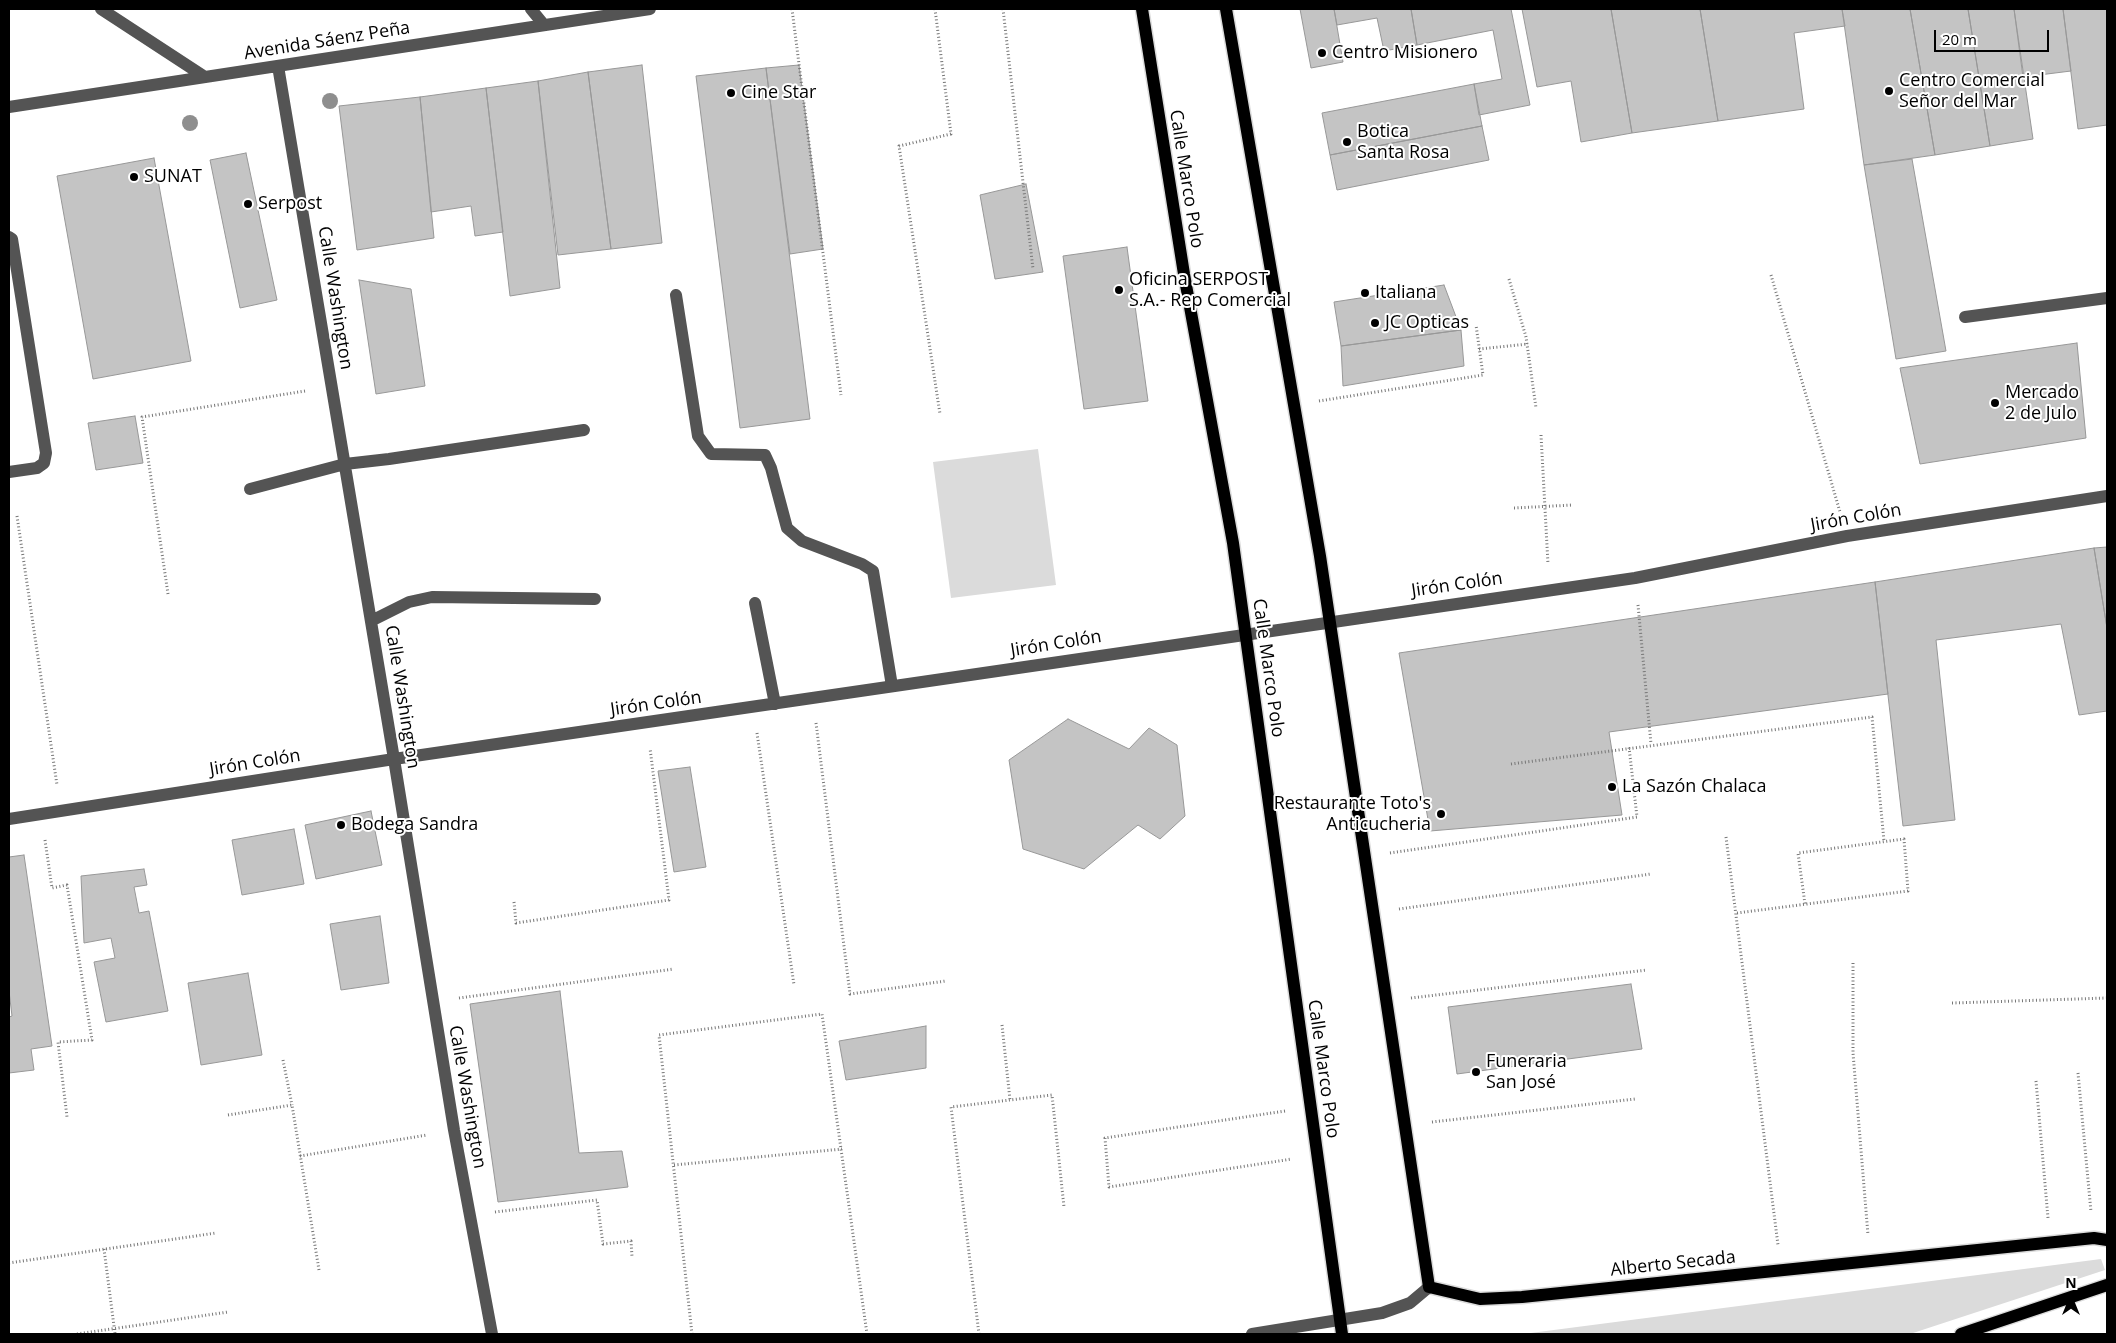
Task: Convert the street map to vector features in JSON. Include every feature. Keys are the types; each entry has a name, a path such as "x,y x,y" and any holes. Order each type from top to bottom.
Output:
{"main road":[{"name":"Calle Marco Polo","path":"1142,9 1180,255 1232,543 1246,633 1342,1334"},
{"path":"1226,9 1330,621 1429,1287"},
{"name":"Alberto Secada","path":"1429,1287 1480,1299 1522,1297 2094,1238 2107,1240"},
{"path":"1962,1334 2107,1285"}],"street":[{"path":"101,9 205,77"},
{"path":"530,9 544,25"},
{"name":"Avenida Sáenz Peña","path":"9,107 650,9"},
{"name":"Calle Washington","path":"278,66 454,1130 492,1334"},
{"path":"9,237 12,239 46,453 44,463 37,468 9,472"},
{"path":"676,295 698,436 711,454 765,455 771,468 786,528 802,542 862,564 873,571 892,686"},
{"path":"1965,317 2107,298"},
{"path":"250,489 345,464 584,430"},
{"name":"Jirón Colón","path":"9,819 394,759 1246,633 1635,578 1847,536 2107,496"},
{"path":"371,621 409,602 432,597 595,599"},
{"path":"755,603 775,704"},
{"path":"1252,1334 1382,1313 1410,1303 1429,1287"}],"path":[{"path":"792,9 841,395"},
{"path":"935,9 951,134 899,146 940,414"},
{"path":"1003,9 1033,269"},
{"path":"1771,275 1847,536"},
{"path":"1509,279 1523,320 1536,408"},
{"path":"1294,405 1483,375 1476,325"},
{"path":"1479,349 1528,344"},
{"path":"168,594 142,417 332,386"},
{"path":"1541,435 1550,590"},
{"path":"1514,508 1573,505"},
{"path":"17,516 61,811"},
{"path":"1635,578 1651,744"},
{"path":"813,698 850,994 946,981"},
{"path":"753,707 794,985"},
{"path":"1511,764 1651,744 1872,717 1884,841"},
{"path":"514,902 516,923 669,900 647,723"},
{"path":"1365,857 1637,817 1629,747"},
{"path":"41,815 52,888 67,884 92,1040 58,1042 67,1118"},
{"path":"1726,837 1781,1270"},
{"path":"1737,913 1908,891 1904,839 1798,853 1805,904"},
{"path":"1374,912 1651,874"},
{"path":"1853,964 1853,1053 1870,1261"},
{"path":"433,1002 674,968"},
{"path":"1387,1001 1647,970"},
{"path":"1952,1003 2107,998"},
{"path":"692,1334 659,1035 822,1014 868,1334"},
{"path":"1002,1025 1010,1100"},
{"path":"283,1060 319,1270"},
{"path":"2078,1073 2094,1238"},
{"path":"2036,1081 2051,1243"},
{"path":"978,1334 951,1107 1052,1095 1064,1207"},
{"path":"1405,1125 1635,1099"},
{"path":"228,1115 292,1105"},
{"path":"1311,1107 1105,1138 1108,1187 1317,1155"},
{"path":"300,1156 454,1130"},
{"path":"674,1165 842,1149"},
{"path":"470,1215 597,1200 603,1244 630,1241 632,1257"},
{"path":"9,1263 216,1233"},
{"path":"104,1249 115,1334"},
{"path":"77,1334 228,1312"}],"shaded area":[{"path":"1038,449 1056,585 951,598 933,462"},
{"path":"2101,1259 2105,1270 1910,1334 1523,1334"}],"building":[{"path":"1300,9 1334,9 1343,62 1311,68"},
{"path":"1334,9 1411,9 1417,45 1384,51 1377,18 1337,25"},
{"path":"1411,9 1511,9 1530,105 1479,115 1474,84 1502,79 1493,30 1417,45"},
{"path":"1522,9 1611,9 1632,133 1581,142 1571,81 1537,87"},
{"path":"1611,9 1700,9 1718,121 1632,133"},
{"path":"1700,9 1842,9 1845,26 1794,33 1804,109 1718,121"},
{"name":"Centro Comercial Señor del Mar","path":"1842,9 1910,9 1935,155 1864,165"},
{"path":"1910,9 1968,9 1990,146 1935,155"},
{"path":"1968,9 2014,9 2033,139 1990,146"},
{"path":"2014,9 2063,9 2071,71 2023,77"},
{"path":"2063,9 2107,9 2107,125 2078,129"},
{"path":"642,65 662,243 611,249 588,72"},
{"path":"799,65 823,249 790,254 766,68"},
{"path":"766,68 810,419 740,428 696,76"},
{"path":"588,72 611,249 558,255 538,81"},
{"path":"538,81 560,288 510,296 486,88"},
{"path":"1474,84 1482,126 1330,155 1322,113"},
{"path":"486,88 503,232 475,236 471,206 431,212 420,97"},
{"path":"420,97 434,238 357,250 339,106"},
{"path":"1482,126 1489,160 1337,190 1330,155"},
{"path":"246,153 277,300 240,308 210,160"},
{"path":"154,158 191,361 93,379 57,176"},
{"path":"1912,159 1946,351 1896,359 1864,165"},
{"path":"1026,184 1043,272 995,279 980,195"},
{"path":"1127,247 1148,401 1084,409 1063,256"},
{"path":"359,280 411,289 425,386 376,394"},
{"path":"1444,285 1461,330 1341,346 1334,302"},
{"path":"1461,330 1464,366 1343,386 1341,346"},
{"name":"Mercado 2 de Julo","path":"2077,343 2086,438 1920,464 1900,368"},
{"path":"135,416 143,463 96,470 88,423"},
{"path":"2107,547 2107,628 2094,548"},
{"path":"2094,548 2107,628 2107,711 2079,715 2061,624 1936,640 1955,820 1903,826 1875,582"},
{"path":"1875,582 1888,694 1609,732 1622,815 1430,831 1399,653"},
{"path":"1068,719 1129,749 1149,728 1177,745 1185,816 1160,839 1138,825 1084,869 1023,849 1009,760"},
{"path":"690,767 706,867 674,872 658,771"},
{"path":"371,811 382,865 316,879 305,825"},
{"path":"294,829 304,884 242,895 232,840"},
{"path":"24,855 52,1046 31,1049 34,1070 9,1073 9,1017 12,1016 9,991 9,857"},
{"path":"144,869 147,885 134,887 139,913 149,911 168,1011 106,1022 94,962 115,958 111,938 84,943 81,876"},
{"path":"380,916 389,983 341,990 330,924"},
{"path":"248,973 262,1055 201,1065 188,983"},
{"path":"1631,984 1642,1049 1457,1074 1448,1007"},
{"path":"560,991 579,1153 622,1151 628,1187 498,1202 470,1004"},
{"path":"926,1026 926,1068 846,1080 839,1041"}],"place":[{"name":"Centro Misionero","path":"1322,53"},
{"name":"Centro Comercial Señor del Mar","path":"1889,91"},
{"name":"Cine Star","path":"731,93"},
{"name":"Botica Santa Rosa","path":"1347,142"},
{"name":"SUNAT","path":"134,177"},
{"name":"Serpost","path":"248,204"},
{"name":"Oficina SERPOST S.A.- Rep Comercial","path":"1119,290"},
{"name":"Italiana","path":"1365,293"},
{"name":"JC Opticas","path":"1375,323"},
{"name":"Mercado 2 de Julo","path":"1995,403"},
{"name":"La Sazón Chalaca","path":"1612,787"},
{"name":"Restaurante Toto's Anticucheria","path":"1441,814"},
{"name":"Bodega Sandra","path":"341,825"},
{"name":"Funeraria San José","path":"1476,1072"}]}
